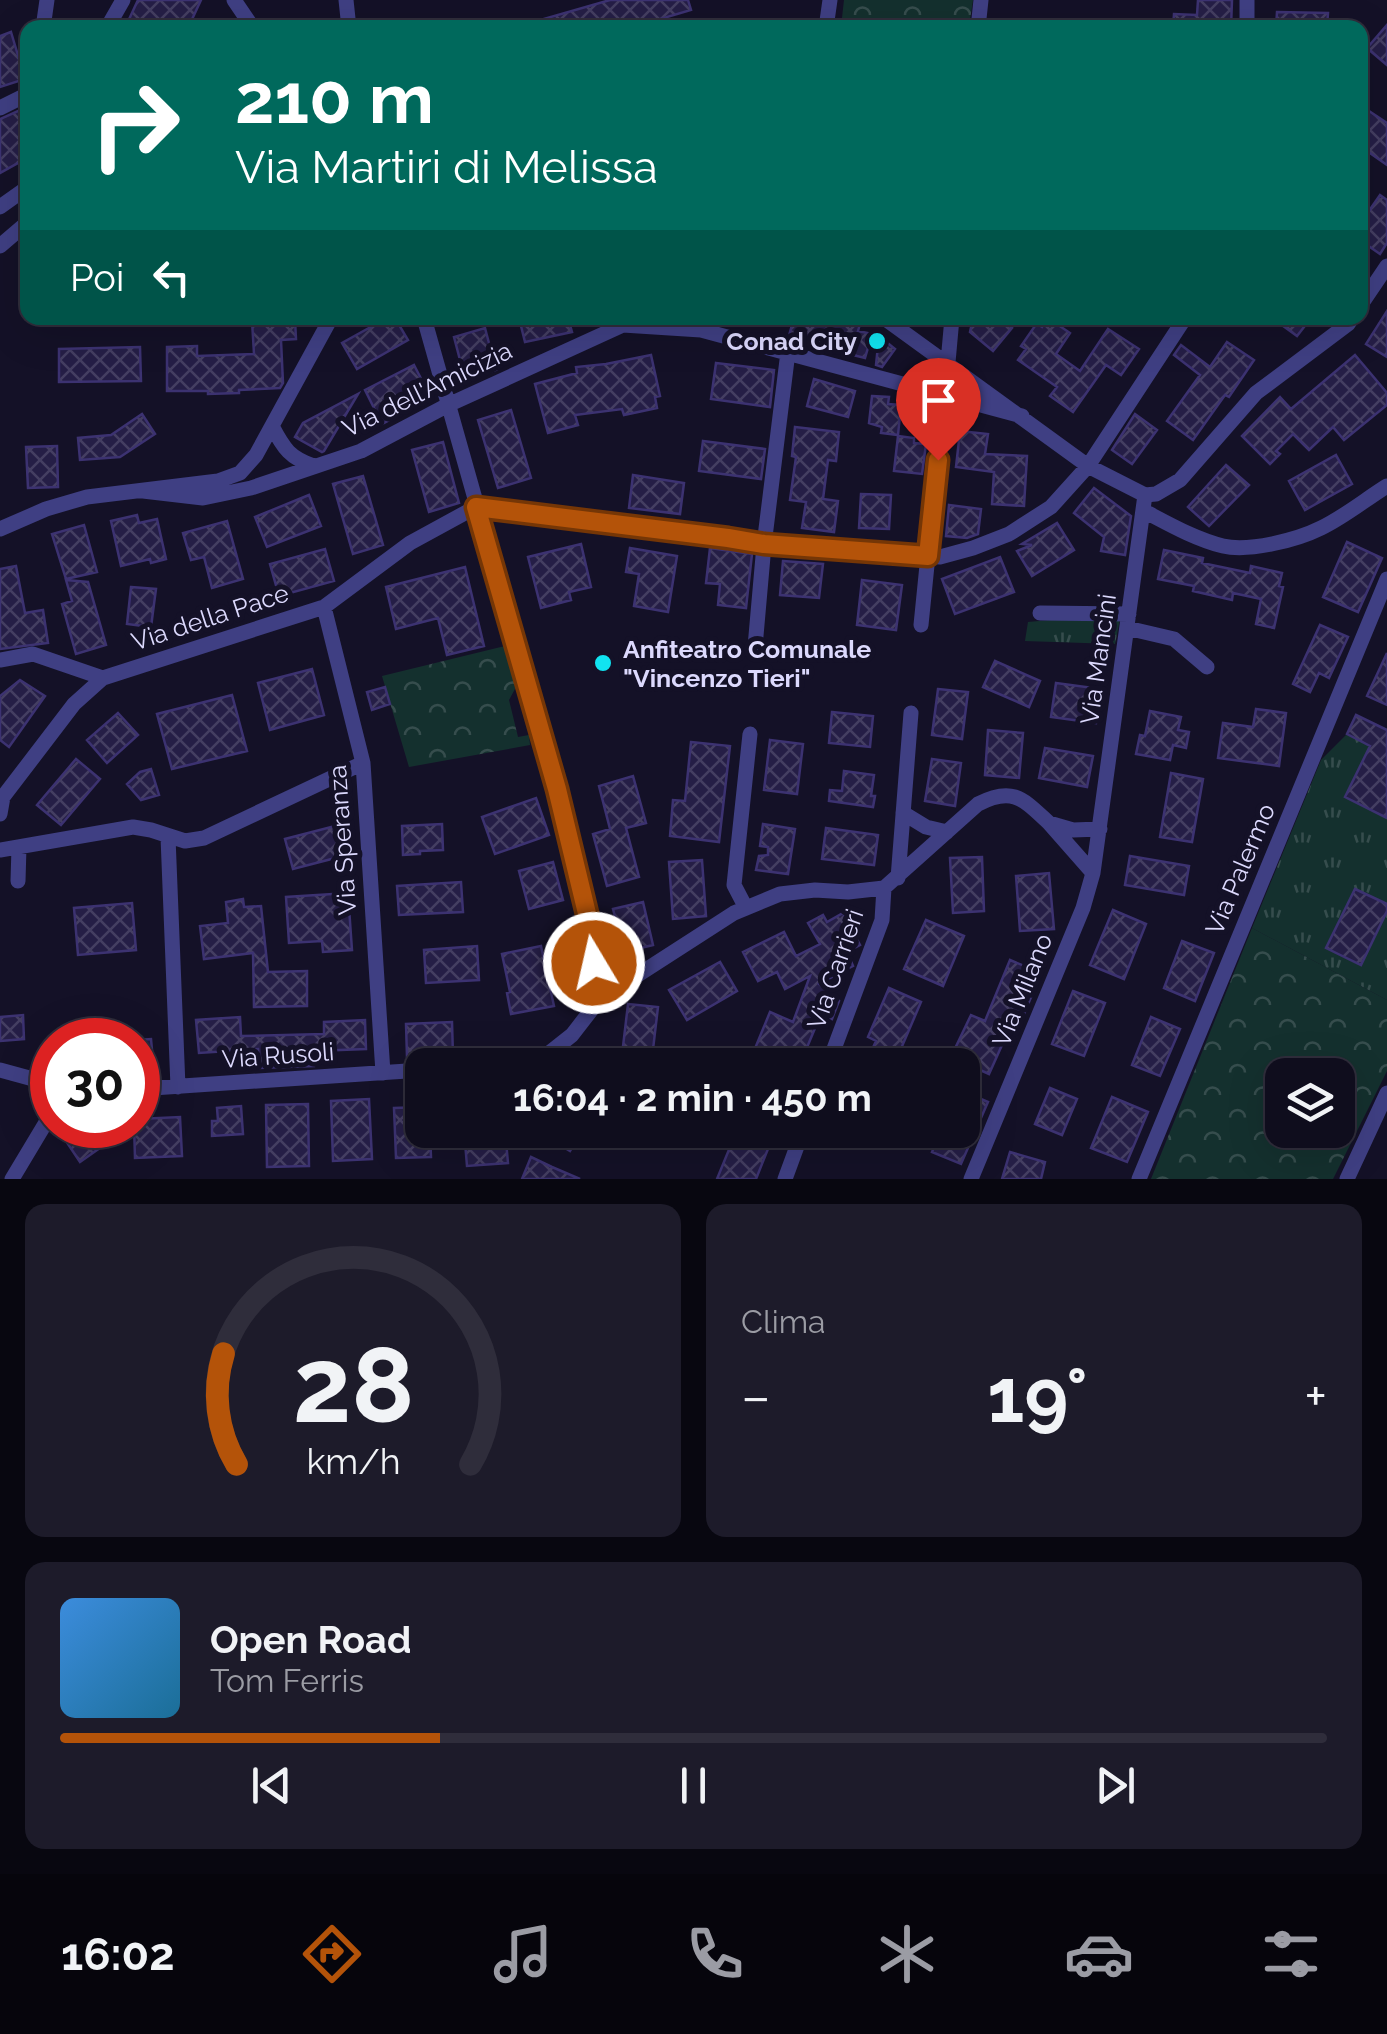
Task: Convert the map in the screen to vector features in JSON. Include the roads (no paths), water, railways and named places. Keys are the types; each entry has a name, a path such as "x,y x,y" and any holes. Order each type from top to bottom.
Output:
{"street":[{"path":"0,246 20,229"},
{"path":"1368,294 1387,266"},
{"path":"0,529 87,497 218,481 240,473 256,456 327,325"},
{"path":"426,325 557,789 590,926 598,1000"},
{"name":"Via dell'Amicizia","path":"144,492 203,498 251,488 361,450 614,325"},
{"name":"Via dell'Amicizia","path":"657,325 701,330 1022,416"},
{"path":"894,325 1174,527 1224,546 1270,544 1321,528 1387,486"},
{"path":"948,362 951,325"},
{"path":"476,507 764,544 940,557 1009,534 1051,507 1088,466 1180,325"},
{"path":"1145,503 1180,480 1256,392 1347,325"},
{"path":"755,647 788,352"},
{"path":"921,626 952,398 968,394 972,380"},
{"path":"272,426 290,454 315,466"},
{"name":"Via Mancini","path":"1092,873 1145,503"},
{"name":"Via della Pace","path":"0,814 4,797 74,704 103,678 324,607 410,543 476,507"},
{"name":"Via Palermo","path":"1139,1179 1387,579"},
{"name":"Via Speranza","path":"324,607 363,763 383,1073"},
{"path":"1040,614 1128,621 1174,639 1207,667"},
{"path":"0,660 33,654 103,678"},
{"path":"898,878 910,714"},
{"path":"746,908 734,885 750,734"},
{"path":"0,850 134,827 185,842 204,838 363,763"},
{"path":"556,1048 572,1035 598,1000 734,914 780,894 884,888 978,804 994,796 1012,794 1027,802 1092,873"},
{"path":"903,812 926,827 947,832"},
{"path":"1049,823 1074,830 1100,830"},
{"path":"168,837 178,1086"},
{"path":"18,881 19,846"},
{"name":"Via Milano","path":"971,1179 1083,908 1092,873"},
{"name":"Via Carrieri","path":"834,1048 882,920 884,888"},
{"path":"0,1070 30,1078"},
{"name":"Via Rusoli","path":"160,1087 405,1071"},
{"path":"1347,1179 1387,1093"},
{"path":"12,1179 31,1148"},
{"path":"785,1179 796,1148"}],"place":[{"name":"Conad City","path":"877,341"},
{"name":"Anfiteatro Comunale \"Vincenzo Tieri\"","path":"603,663"}]}
